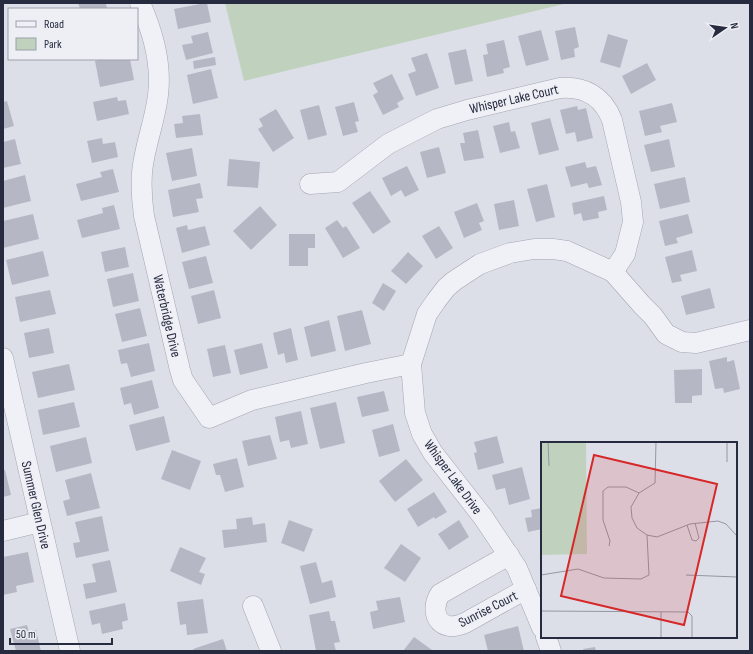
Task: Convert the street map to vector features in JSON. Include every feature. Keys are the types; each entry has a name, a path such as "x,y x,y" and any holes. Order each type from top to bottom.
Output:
{"street":[{"name":"Waterbridge Drive","path":"140,3 151,30 156,51 158,72 157,105 142,173 144,216 183,380 209,418 252,400 411,364"},
{"name":"Whisper Lake Court","path":"310,184 338,182 388,144 437,119 467,110 560,88 570,87 581,89 590,92 601,101 608,110 612,120 631,202 633,222 625,254 613,272"},
{"name":"Whisper Lake Drive","path":"541,626 517,568 483,517 433,453 422,434 415,413 411,364 427,314 436,301 450,285 471,268 480,264 510,253 534,249 553,249 567,251 613,272 642,306 653,316 666,334 682,342 696,343 750,330"},
{"name":"Summer Glen Drive","path":"3,358 70,651"},
{"path":"3,531 40,522"},
{"name":"Sunrise Court","path":"509,555 440,594 436,600 435,606 438,619 443,624 457,626 526,589"},
{"path":"253,606 271,651"},
{"path":"546,638 551,651"}],"green space":[{"path":"225,3 568,3 244,81"}],"building":[{"path":"78,3 106,3 107,8 80,8"},
{"path":"207,3 211,22 178,29 174,9"},
{"path":"575,27 579,47 574,49 575,57 561,60 555,31"},
{"path":"541,30 549,60 526,66 518,36"},
{"path":"208,32 213,53 186,60 182,45 193,43 191,36"},
{"path":"608,34 628,40 620,68 600,62"},
{"path":"504,40 510,67 503,69 504,73 487,77 483,55 488,54 486,44"},
{"path":"466,49 473,81 455,85 448,53"},
{"path":"427,53 439,88 416,96 408,74 416,71 411,58"},
{"path":"215,57 216,65 194,69 193,61"},
{"path":"130,60 134,80 100,87 95,61"},
{"path":"647,63 656,80 631,94 622,76"},
{"path":"211,69 218,98 193,104 187,75"},
{"path":"392,74 404,99 397,103 399,107 383,115 373,95 378,92 373,83"},
{"path":"117,97 118,101 126,100 129,114 97,121 93,102"},
{"path":"7,101 14,126 3,129 3,102"},
{"path":"354,102 359,121 355,122 358,132 343,136 335,107"},
{"path":"672,103 677,122 660,126 662,132 645,136 639,111"},
{"path":"319,105 327,135 308,140 300,110"},
{"path":"577,106 578,110 586,108 593,138 577,142 575,132 566,134 560,110"},
{"path":"276,109 294,138 273,152 258,129 263,126 259,119"},
{"path":"200,114 203,135 176,138 174,124 183,123 182,116"},
{"path":"550,118 559,150 539,155 531,123"},
{"path":"509,122 511,132 515,131 520,148 500,153 493,126"},
{"path":"478,130 484,158 464,161 460,143 465,143 463,133"},
{"path":"102,138 103,144 115,142 118,157 92,163 87,141"},
{"path":"15,139 21,164 3,168 3,142"},
{"path":"669,139 675,167 651,172 644,145"},
{"path":"439,147 446,173 427,178 420,152"},
{"path":"192,148 197,176 172,181 166,153"},
{"path":"229,159 260,162 258,188 227,186"},
{"path":"585,162 587,168 596,166 602,185 589,188 587,183 571,187 565,167"},
{"path":"407,166 419,190 405,197 401,190 391,196 382,178"},
{"path":"113,169 119,192 81,201 76,184 102,177 100,172"},
{"path":"25,175 31,201 3,208 3,181"},
{"path":"685,177 690,202 660,209 654,184"},
{"path":"200,183 203,198 196,199 199,212 173,217 168,190"},
{"path":"547,184 555,217 536,222 527,189"},
{"path":"370,191 391,222 373,234 352,203"},
{"path":"604,196 607,210 598,212 599,218 583,221 581,213 574,215 572,203"},
{"path":"514,200 519,226 499,230 494,204"},
{"path":"477,203 484,221 479,223 482,230 464,238 454,212"},
{"path":"114,205 120,229 82,238 77,220 103,213 102,208"},
{"path":"260,206 277,225 251,250 233,231"},
{"path":"33,214 39,239 3,248 3,221"},
{"path":"688,214 693,233 676,238 678,243 665,246 659,221"},
{"path":"337,220 343,228 346,226 360,248 343,258 325,228"},
{"path":"187,225 188,230 205,226 210,245 182,253 176,228"},
{"path":"439,226 453,248 436,259 422,236"},
{"path":"289,234 315,234 315,248 308,248 308,266 289,266"},
{"path":"125,247 129,267 105,272 101,252"},
{"path":"692,250 697,271 680,275 682,281 672,283 665,257"},
{"path":"43,251 49,276 12,285 6,260"},
{"path":"408,252 423,266 406,284 391,271"},
{"path":"206,256 213,283 189,289 182,262"},
{"path":"133,273 139,301 113,307 107,279"},
{"path":"383,283 396,291 384,311 372,303"},
{"path":"710,288 715,308 686,315 681,296"},
{"path":"50,290 56,314 20,322 15,297"},
{"path":"214,290 221,318 198,324 191,296"},
{"path":"140,308 147,336 122,342 115,314"},
{"path":"362,310 371,344 345,351 337,316"},
{"path":"329,320 336,351 311,357 304,327"},
{"path":"49,328 54,353 29,358 24,333"},
{"path":"291,328 298,360 286,363 284,353 278,355 273,333"},
{"path":"149,343 155,371 131,377 127,363 121,364 118,350"},
{"path":"262,343 268,368 240,375 234,350"},
{"path":"225,345 231,373 213,377 207,349"},
{"path":"727,357 727,362 734,360 740,389 724,393 723,388 715,389 709,361"},
{"path":"69,364 75,390 38,398 32,372"},
{"path":"702,369 702,395 692,396 692,403 675,403 674,370"},
{"path":"152,380 159,408 134,415 131,403 124,405 120,388"},
{"path":"384,391 389,411 362,417 357,397"},
{"path":"74,402 80,427 43,435 38,410"},
{"path":"336,402 345,443 320,449 310,408"},
{"path":"301,411 308,444 291,448 289,440 280,442 275,417"},
{"path":"164,416 170,442 136,451 129,425"},
{"path":"393,424 400,451 379,457 372,430"},
{"path":"270,435 277,459 248,466 242,441"},
{"path":"497,436 504,463 478,470 474,453 477,452 474,442"},
{"path":"86,437 92,463 56,472 50,446"},
{"path":"172,450 201,461 190,490 161,479"},
{"path":"237,458 244,487 225,492 220,475 216,475 213,464"},
{"path":"406,459 423,480 395,502 379,481"},
{"path":"522,467 530,499 509,505 505,488 496,490 492,475"},
{"path":"3,470 5,470 11,495 3,497"},
{"path":"91,473 100,508 67,516 63,501 70,499 65,480"},
{"path":"434,492 447,512 435,519 434,517 418,527 407,509"},
{"path":"541,508 541,529 528,532 525,518 532,517 531,510"},
{"path":"102,516 109,551 76,558 73,543 80,542 75,522"},
{"path":"252,517 253,525 265,523 267,542 224,548 222,530 237,529 236,519"},
{"path":"289,520 313,529 304,552 281,543"},
{"path":"459,520 469,537 449,550 438,534"},
{"path":"401,544 421,558 405,582 384,568"},
{"path":"180,547 206,558 199,572 205,574 201,585 170,571"},
{"path":"28,552 34,582 16,586 17,592 3,595 3,557"},
{"path":"110,560 117,592 86,599 83,584 96,582 92,564"},
{"path":"316,562 322,583 332,580 336,597 310,604 300,566"},
{"path":"400,597 405,622 373,629 370,612 378,610 376,601"},
{"path":"203,599 208,633 187,635 186,624 180,625 177,602"},
{"path":"125,603 128,620 122,622 123,629 102,634 100,623 92,625 89,611"},
{"path":"329,611 331,621 335,621 340,642 334,643 336,651 316,651 309,615"},
{"path":"27,625 29,632 36,630 41,651 16,651 10,629"},
{"path":"518,626 524,651 488,651 484,635"},
{"path":"414,637 432,650 403,651"},
{"path":"223,639 227,651 194,651 193,649"},
{"path":"595,647 596,651 584,651 583,649"}]}
